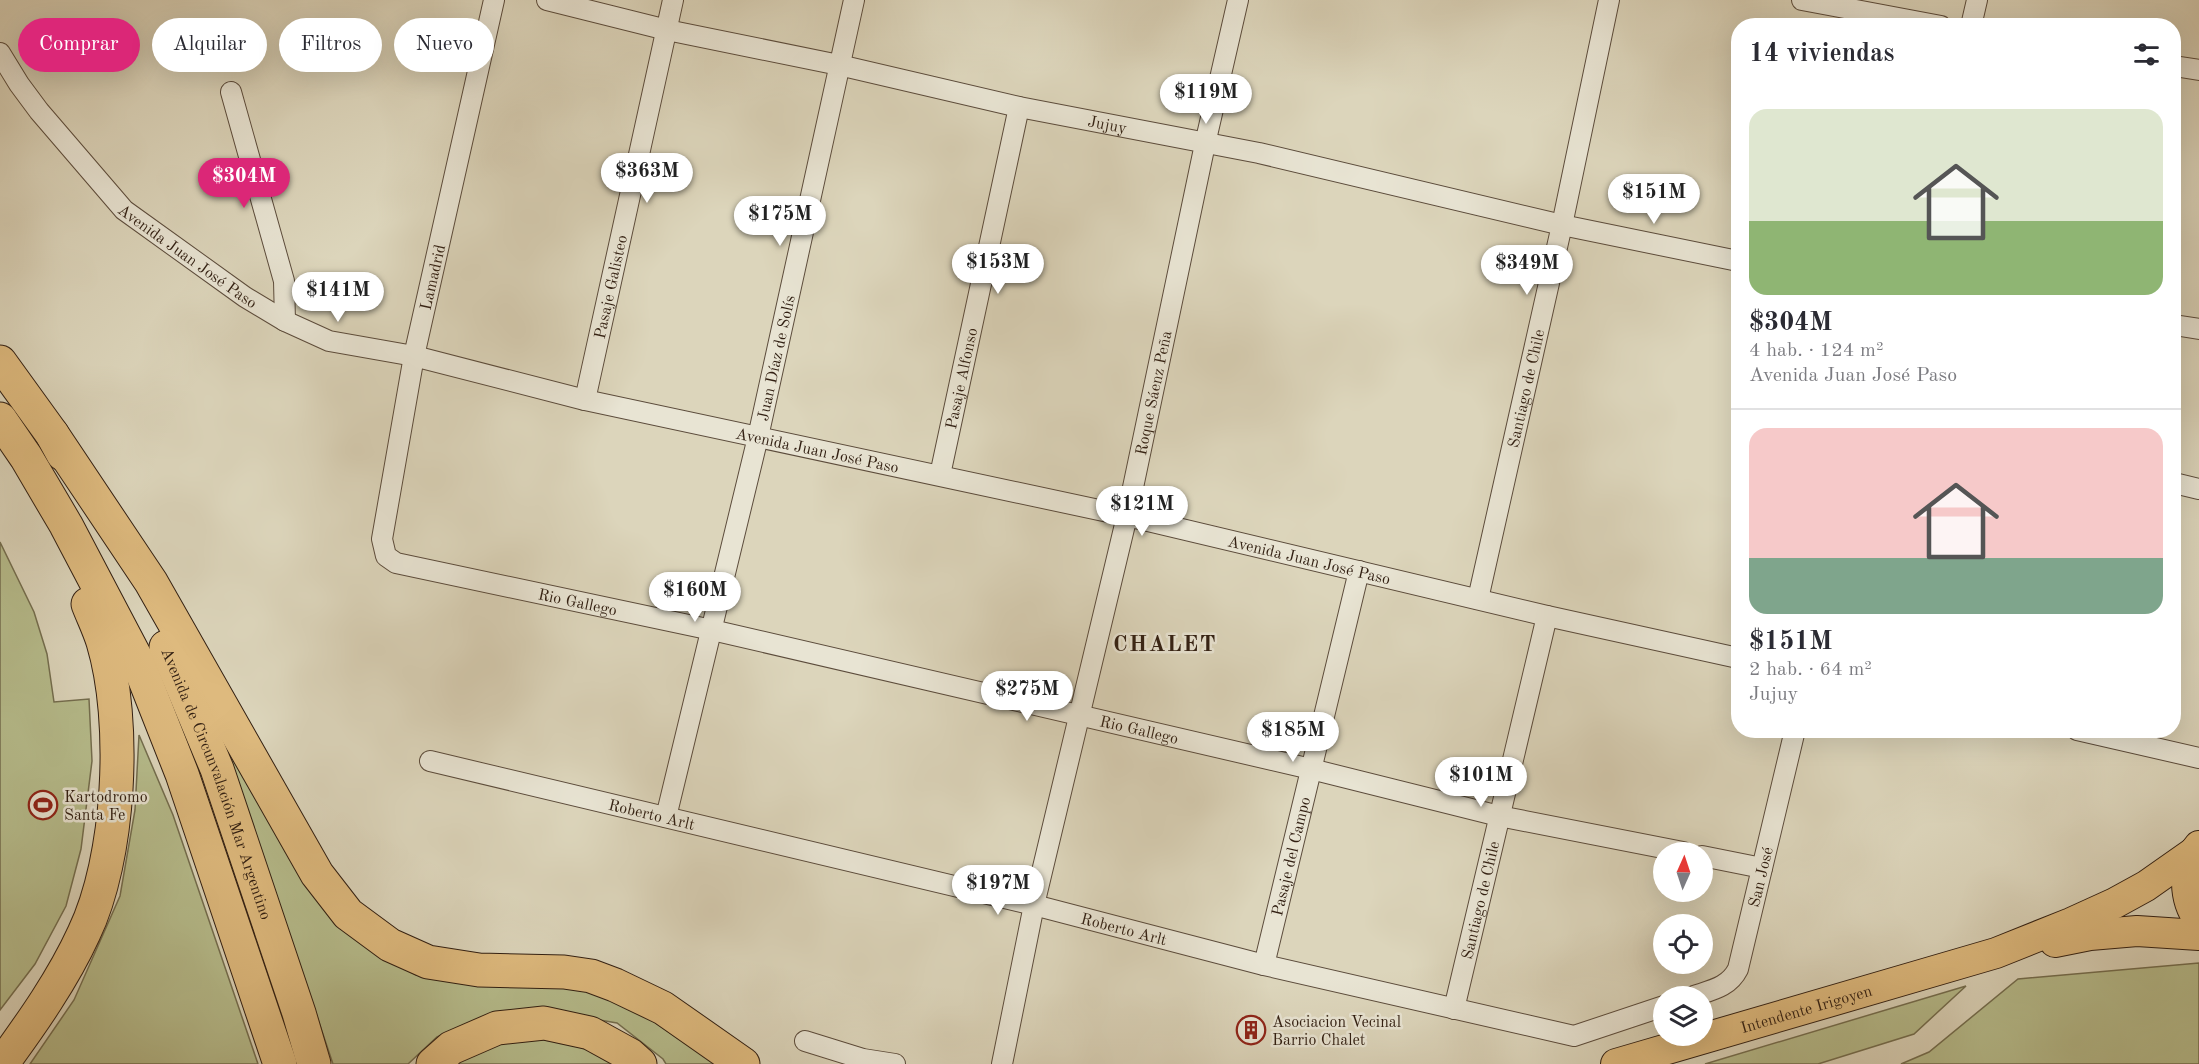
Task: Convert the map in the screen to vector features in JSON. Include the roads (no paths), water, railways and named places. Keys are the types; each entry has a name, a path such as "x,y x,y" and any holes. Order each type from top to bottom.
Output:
{"highway":[{"name":"Avenida de Circunvalación Mar Argentino","path":"0,362 52,434 167,649 217,770 314,1064"},
{"name":"Avenida de Circunvalación Mar Argentino","path":"0,419 26,457 66,525 137,660 182,774 280,1064"},
{"path":"52,434 151,582 317,874 348,914 390,945 428,962 479,970 564,972 591,976 615,985 663,1008 743,1064"},
{"path":"0,435 67,560 103,642 111,679 118,777 111,844 100,889 85,932 64,970 2,1064"},
{"path":"433,1064 451,1047 497,1028 544,1023 590,1033 630,1055 640,1064"}],"main road":[{"path":"2196,850 2187,882 2188,899 2199,920"},
{"name":"Intendente Irigoyen","path":"1996,953 2115,903 2146,886 2196,850"},
{"name":"Intendente Irigoyen","path":"1616,1064 1996,953 2090,935 2137,931 2199,935"}],"street":[{"name":"Lamadrid","path":"386,556 382,539 414,356 494,0"},
{"name":"Jujuy","path":"547,0 667,30 839,65 1019,107 1259,153 1562,225 1731,260"},
{"name":"Pasaje Galisteo","path":"585,400 673,0"},
{"name":"Juan Díaz de Solís","path":"666,817 758,437 854,0"},
{"name":"Roque Sáenz Peña","path":"1002,1064 1034,905 1127,516 1205,144 1238,0"},
{"name":"Santiago de Chile","path":"1478,599 1562,225 1608,0"},
{"path":"1802,0 1898,18"},
{"path":"1973,18 1977,0"},
{"name":"Avenida Juan José Paso","path":"0,53 39,111 124,210 245,297 285,321 329,341 414,356 585,400 1127,516 1547,616 1731,655"},
{"path":"2181,67 2199,70"},
{"path":"231,92 284,281 285,321"},
{"name":"Pasaje Alfonso","path":"940,475 1019,107"},
{"path":"2181,326 2199,329"},
{"path":"2181,485 2199,489"},
{"name":"Rio Gallego","path":"386,556 396,563 712,630 1311,769 1499,816 1653,846"},
{"name":"Pasaje del Campo","path":"1264,965 1359,571"},
{"name":"Santiago de Chile","path":"1454,1009 1547,616"},
{"name":"San José","path":"1713,990 1725,986 1738,969 1794,738"},
{"path":"2112,738 2198,758"},
{"name":"Roberto Arlt","path":"430,761 1034,905 1264,965 1574,1036 1653,1010"},
{"path":"1713,858 1762,868"},
{"path":"805,1041 862,1059 895,1064"}],"place":[{"name":"Kartodromo Santa Fe","path":"43,805"},
{"name":"Asociacion Vecinal Barrio Chalet","path":"1251,1030"}],"district":[{"name":"CHALET","path":"1165,643"}]}
